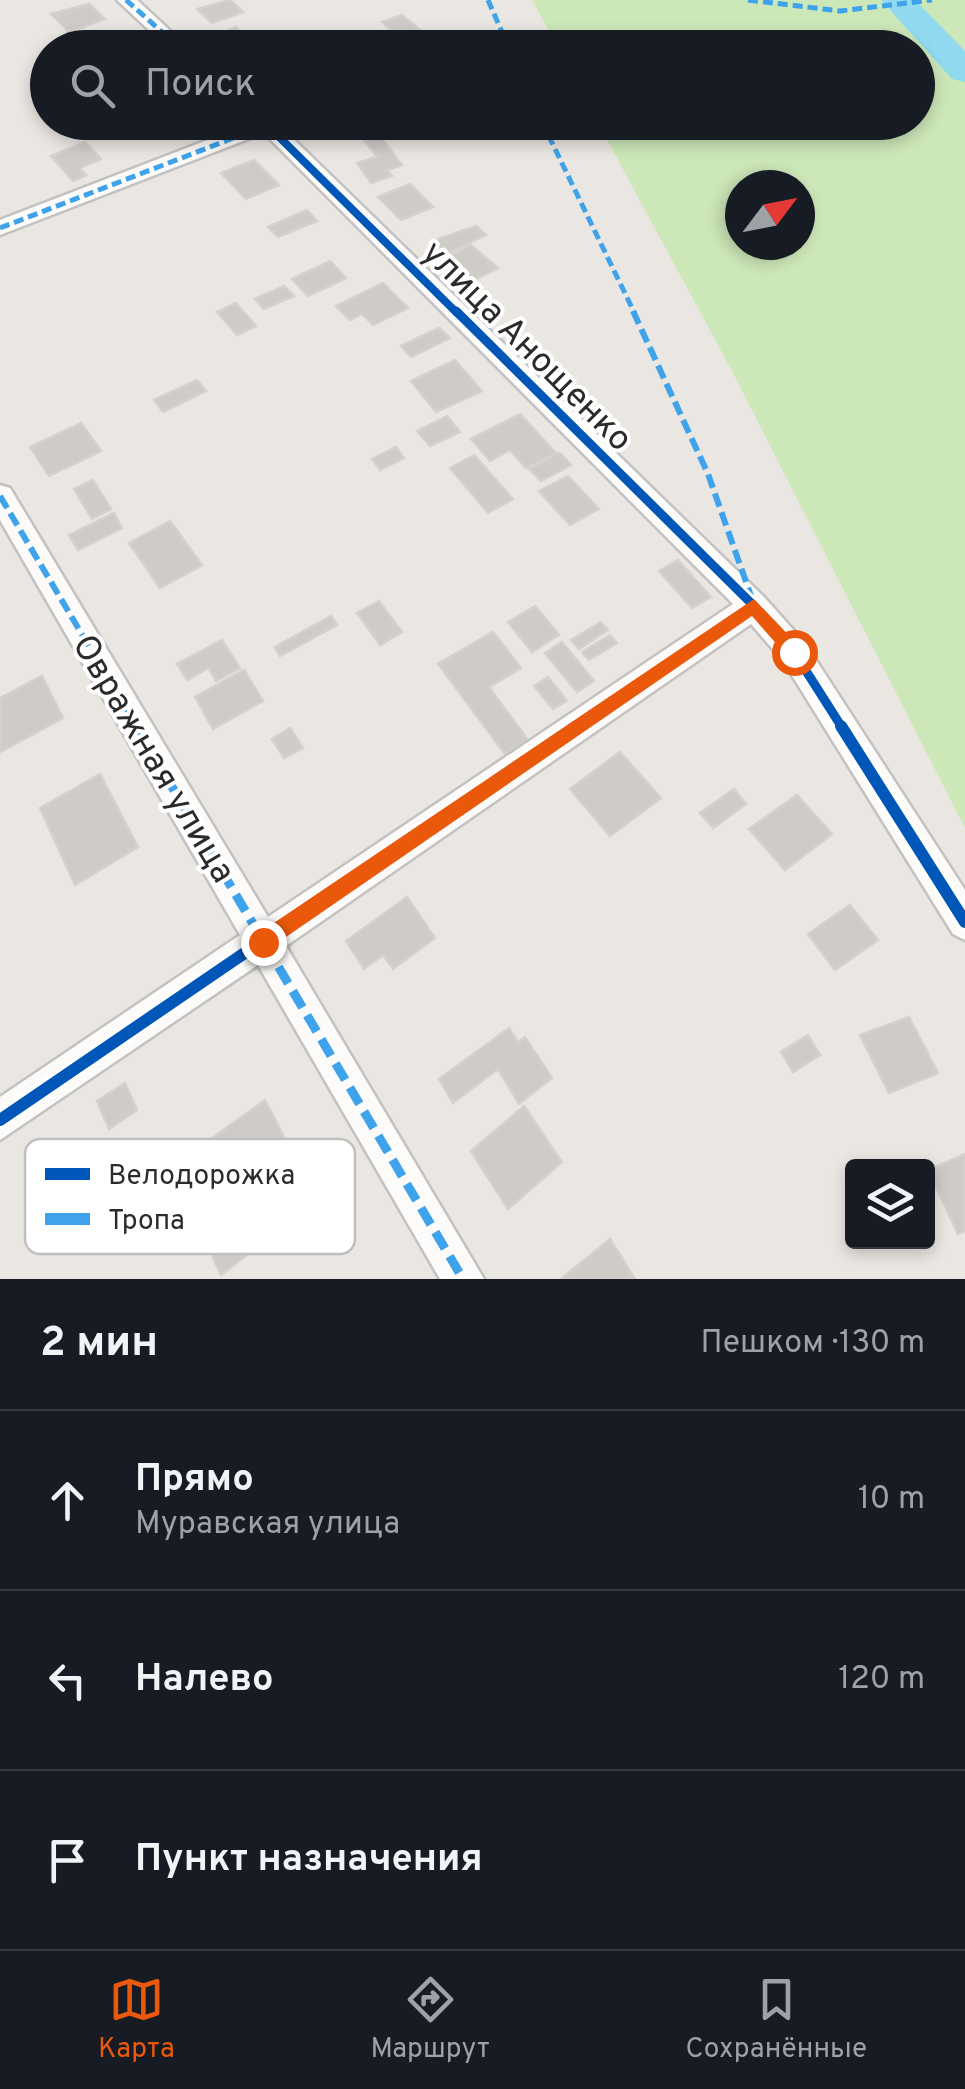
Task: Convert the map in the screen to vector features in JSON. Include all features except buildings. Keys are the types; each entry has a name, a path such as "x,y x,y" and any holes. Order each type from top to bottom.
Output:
{"street":[{"path":"126,0 160,30"},
{"path":"0,228 225,140"},
{"name":"улица Анощенко","path":"282,140 754,606 794,652 965,922"},
{"name":"Овражная улица","path":"0,496 462,1279"},
{"path":"0,1120 754,606"}],"green space":[{"path":"532,0 965,0 965,828 732,371 607,140 935,140 935,30 549,30"}],"waterway":[{"path":"897,0 926,30"},
{"path":"935,40 965,71"}],"marked path":[{"path":"126,0 160,30"},
{"path":"488,0 501,30"},
{"path":"748,0 840,11 886,9 932,0"},
{"path":"0,228 228,140"},
{"path":"550,140 683,415 751,596"},
{"path":"0,496 463,1279"}],"cycle path":[{"path":"282,140 754,606 794,652 965,922"},
{"path":"0,1120 754,606"}],"route":[{"path":"263,942 754,606 794,652"}]}
